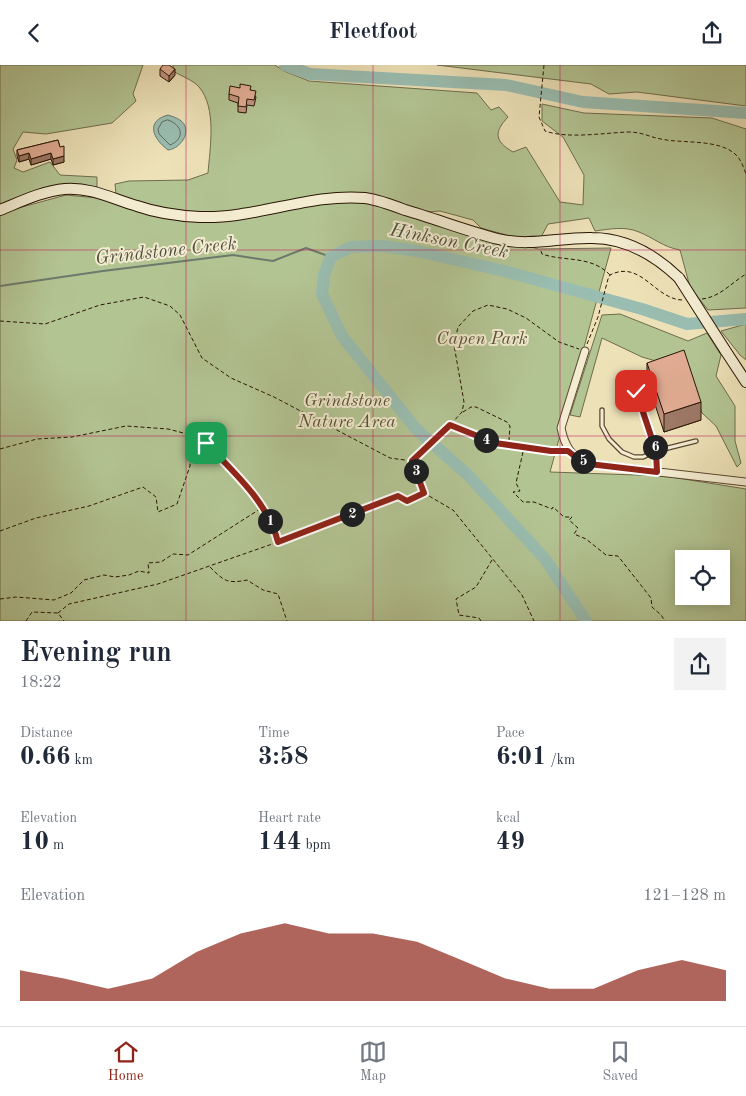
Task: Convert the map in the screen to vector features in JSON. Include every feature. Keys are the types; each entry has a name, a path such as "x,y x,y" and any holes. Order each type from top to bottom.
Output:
{"street":[{"path":"0,210 49,192 64,189 93,191 139,207 172,214 203,217 236,214 322,200 366,198 498,239 522,243 539,243 592,238 624,243 650,255 678,278 746,381"},
{"path":"585,351 560,429 568,451 578,459 589,464 746,482"}],"lane":[{"path":"636,391 656,451 657,472"},
{"path":"602,410 602,426 609,439 622,452 634,457 643,457 656,451 696,441"},
{"path":"508,444 551,451 568,451"}],"path":[{"path":"544,65 539,108 541,125 545,131 551,133 643,133 661,139 710,144 723,147 738,157 746,174"},
{"path":"539,243 542,253 552,257 578,259 595,263 610,275"},
{"path":"462,413 464,402 454,345 458,327 473,311 488,305 507,309 526,318 559,342 585,351 598,317 608,279"},
{"path":"0,321 45,324 100,305 144,297 153,300 170,306 180,315 202,358 231,379 274,397 390,458 412,461"},
{"path":"412,461 462,413 471,407 476,407 507,422 511,432 508,444 490,441 450,425"},
{"path":"0,449 37,439 72,437 126,426 168,429 195,436 206,443 257,499 276,532 278,542"},
{"path":"0,531 36,518 89,506 143,487 156,497 158,512 171,507 177,504 190,466 191,447 206,443"},
{"path":"524,446 516,483 520,491 513,493 523,502 534,503 552,509 553,507 564,517 572,517 569,520 578,528 574,534 579,538 586,539 606,555 618,556 651,597 652,607 665,621"},
{"path":"412,461 424,493 454,509 492,560 522,595 534,621"},
{"path":"26,621 32,612 58,613 69,604 158,585 398,496 407,501 424,493"},
{"path":"0,599 16,597 54,600 70,593 84,580 104,575 115,577 129,575 139,571 149,573 148,563 161,562 173,554 188,555 260,509"},
{"path":"481,621 480,618 459,615 456,599 476,587 492,560"},
{"path":"210,566 222,580 232,583 247,580 263,590 278,594 287,621"},
{"path":"58,613 64,621"}],"green space":[{"path":"0,65 143,65 133,94 136,101 112,123 46,134 23,132 13,149 17,160 14,168 23,172 50,162 60,175 97,177 97,187 67,185 0,204"},
{"name":"Grindstone Nature Area","path":"173,65 275,65 284,71 309,81 477,93 491,110 499,107 508,117 498,132 499,140 502,144 513,152 526,147 560,202 583,205 584,175 563,137 542,121 542,104 584,113 712,118 746,129 746,308 708,310 690,287 680,250 669,247 634,230 617,228 595,231 589,218 548,224 540,239 524,240 481,228 473,220 440,211 429,212 369,195 279,209 371,199 538,249 611,248 550,472 665,476 746,489 746,621 0,621 0,213 66,195 109,199 191,213 121,199 116,194 115,184 129,181 188,180 208,173 211,129 208,106 205,96 199,87 173,71"},
{"path":"437,65 746,65 746,106 637,92 609,94 591,84"},
{"path":"620,314 688,341 707,333 721,355 716,376 735,406 735,441 741,463 737,467 716,426 702,413 687,370 642,357 602,338 580,417 570,415 602,315"},
{"path":"746,324 746,360 721,331"}],"water":[{"path":"168,115 182,122 186,130 182,142 168,150 155,136 154,126 156,121"}],"building":[{"path":"163,65 169,65 175,69 169,76 160,69"},
{"path":"240,84 251,86 250,90 256,91 254,100 247,99 246,107 238,106 239,97 229,94 230,86 240,88"},
{"path":"58,140 60,147 64,146 64,156 53,159 51,153 31,159 29,153 19,156 17,150"},
{"path":"684,350 701,402 664,414 647,363"}],"waterway":[{"name":"Hinkson Creek","path":"285,65 310,74 506,85 583,102 746,113"},
{"name":"Hinkson Creek","path":"586,621 545,559 468,475 416,429 342,336 322,294 324,275 331,257 351,247 382,246 417,251 504,271 642,309 687,324 746,319"},
{"name":"Grindstone Creek","path":"0,286 233,255 273,261 306,248 331,257"}],"route":[{"path":"206,443 257,499 276,532 278,542 398,496 407,501 424,493 412,461 450,425 495,443 551,451 568,451 578,459 589,464 657,472 656,451 636,391"}],"park label":[{"name":"Capen Park","path":"482,339"}]}
